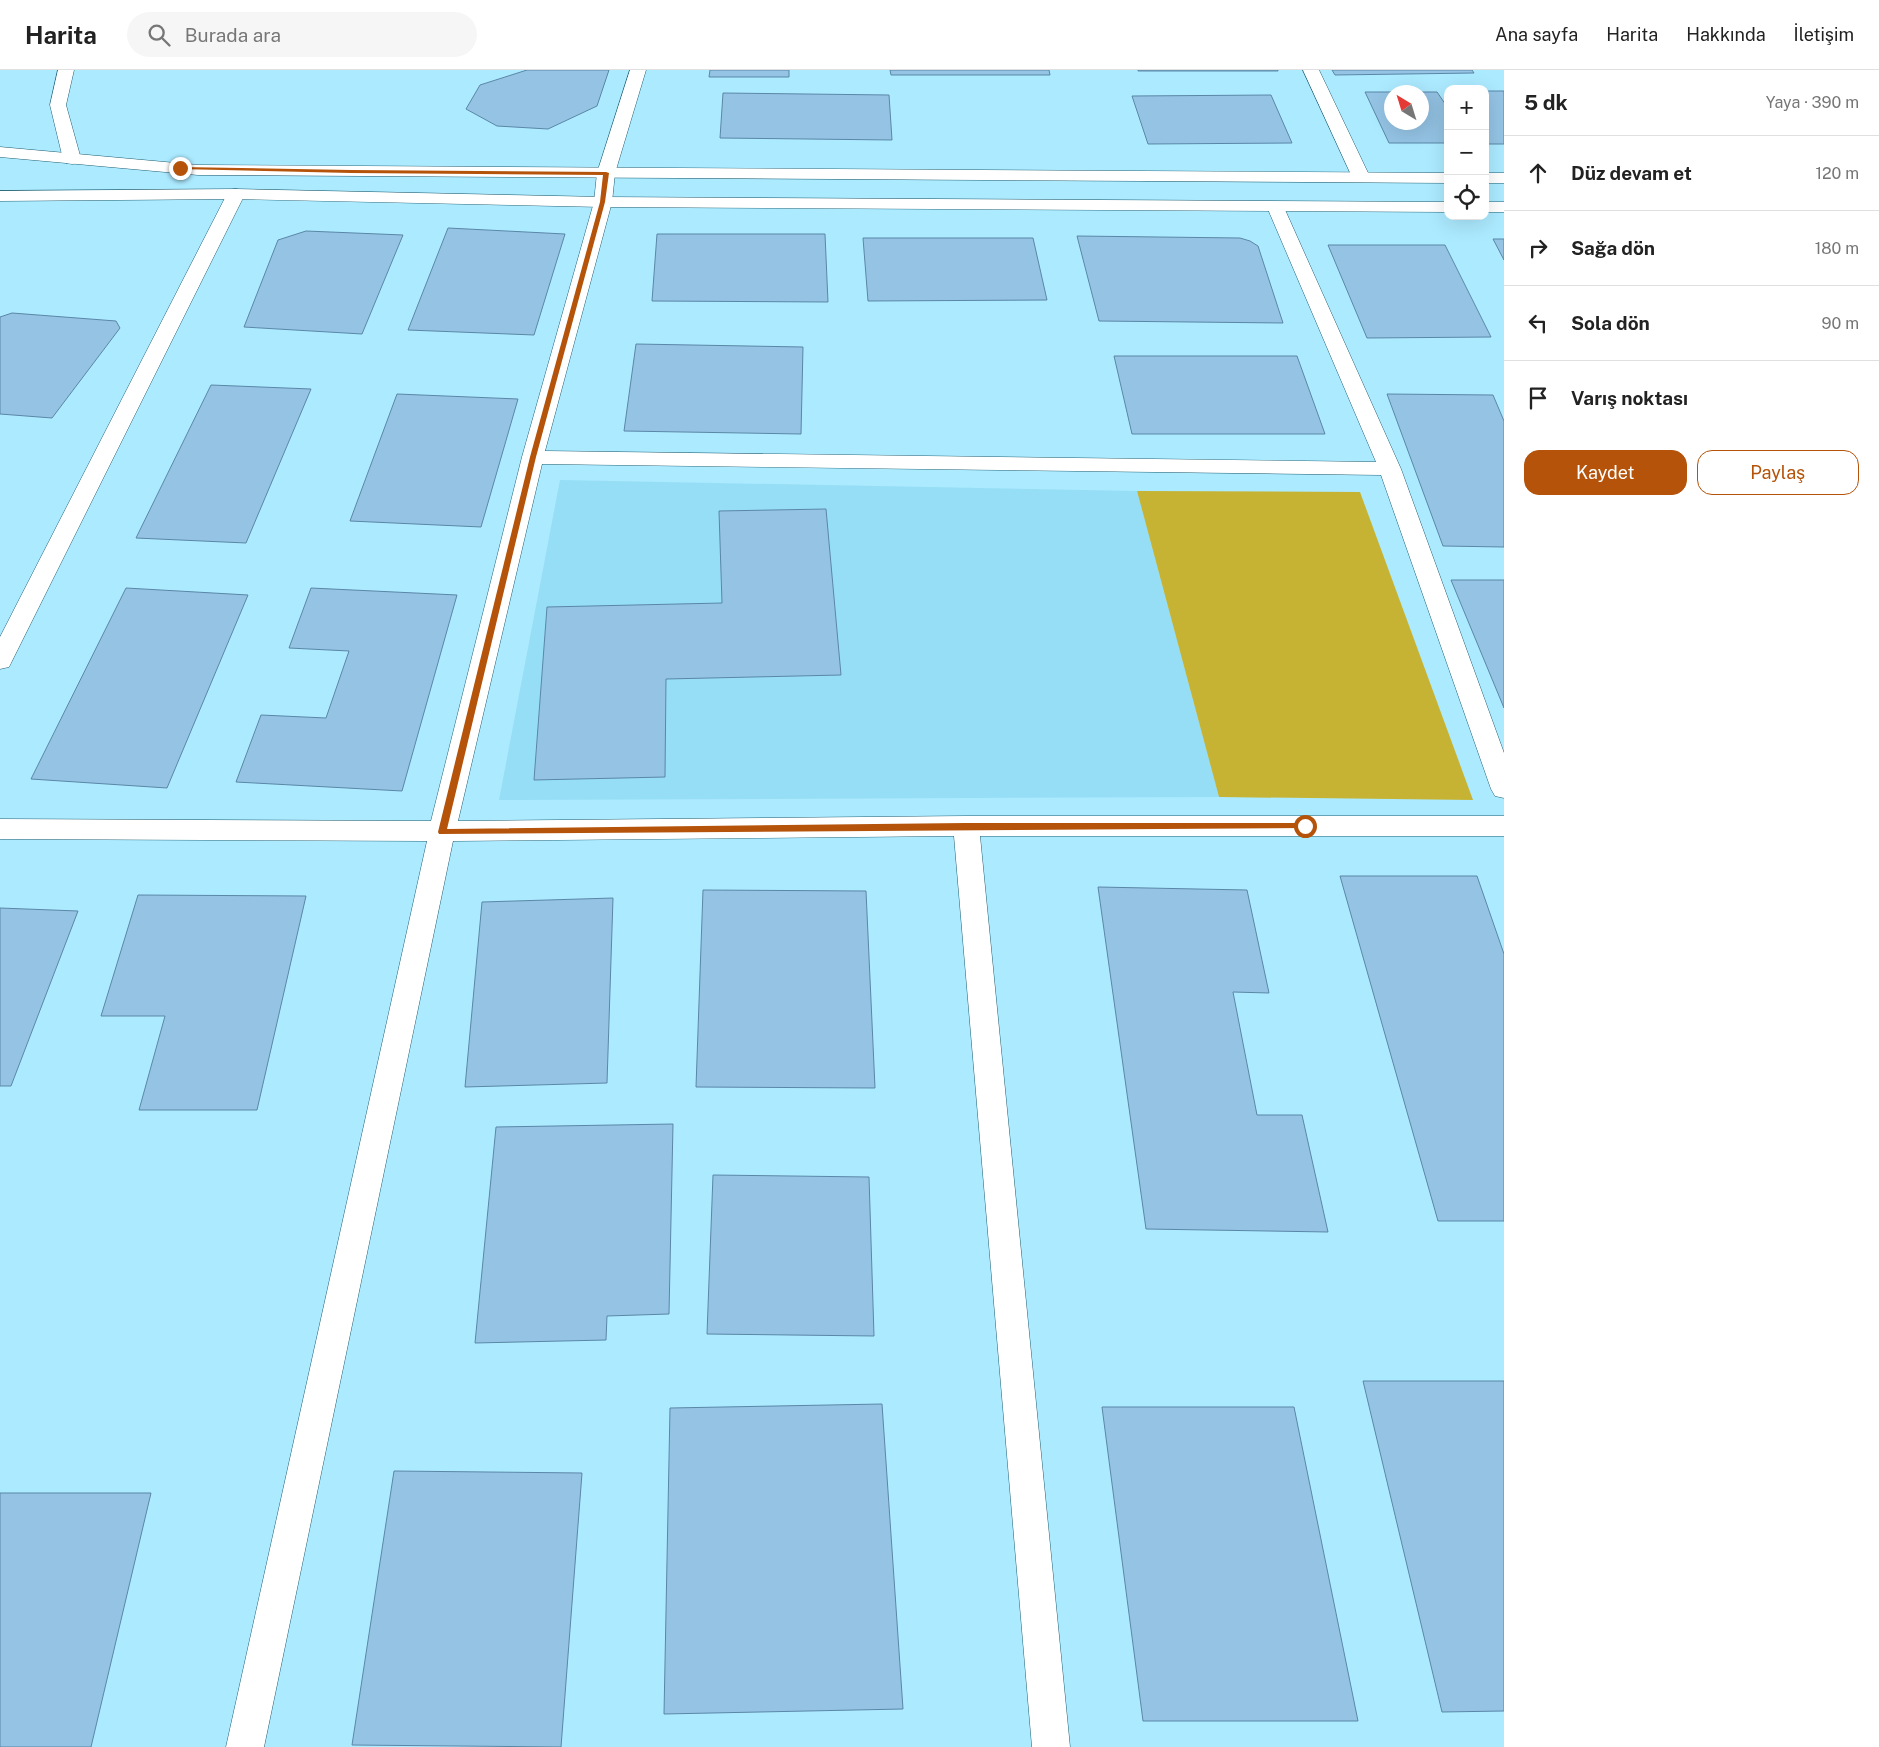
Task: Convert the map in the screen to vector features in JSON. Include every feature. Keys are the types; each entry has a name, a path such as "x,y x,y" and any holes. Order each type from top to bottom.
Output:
{"street":[{"path":"66,70 58,105 72,158"},
{"path":"245,1747 442,832 533,457 603,202 606,173 638,70"},
{"path":"1311,70 1361,177"},
{"path":"0,152 198,170 1444,178"},
{"path":"1489,178 1504,178"},
{"path":"0,661 236,194"},
{"path":"0,196 236,194 603,202 1444,207"},
{"path":"1276,207 1390,468 1504,789"},
{"path":"1489,207 1504,207"},
{"path":"533,457 1390,468"},
{"path":"966,826 1051,1747"},
{"path":"0,829 442,832 966,826 1504,826"}],"shaded area":[{"path":"560,480 1137,491 1219,797 499,800"},
{"path":"1137,491 1360,492 1473,800 1219,797"}],"building":[{"path":"527,70 609,70 597,106 548,129 497,126 466,109 480,85"},
{"path":"710,70 789,70 789,77 709,77"},
{"path":"890,70 1049,70 1050,75 891,75"},
{"path":"1278,70 1278,71 1138,71"},
{"path":"1332,70 1472,70 1474,73 1335,75"},
{"path":"1489,91 1504,91 1504,144 1489,144"},
{"path":"1365,92 1384,92 1384,130 1429,130 1429,92 1437,92 1444,102 1444,143 1389,143"},
{"path":"723,93 889,95 892,140 720,138"},
{"path":"1271,95 1292,143 1148,144 1132,96"},
{"path":"448,228 565,234 534,335 408,330"},
{"path":"306,231 403,235 362,334 244,327 278,240"},
{"path":"657,234 825,234 828,302 652,301"},
{"path":"1077,236 1240,238 1250,241 1258,246 1283,323 1099,321"},
{"path":"863,238 1033,238 1047,300 868,301"},
{"path":"1493,239 1504,239 1504,260"},
{"path":"1328,245 1445,245 1491,337 1367,338"},
{"path":"12,313 116,321 120,328 52,418 0,414 0,317"},
{"path":"636,344 803,347 801,434 624,431"},
{"path":"1114,356 1297,356 1325,434 1132,434"},
{"path":"211,385 311,389 246,543 136,538"},
{"path":"397,394 518,399 481,527 350,521"},
{"path":"1387,394 1493,395 1504,421 1504,547 1443,546"},
{"path":"826,509 841,675 666,679 665,777 534,780 547,607 722,603 719,511"},
{"path":"1451,580 1504,580 1504,708"},
{"path":"126,588 248,595 167,788 31,779"},
{"path":"311,588 457,595 402,791 236,782 261,715 326,718 349,651 289,648"},
{"path":"1340,876 1477,876 1504,954 1504,1221 1438,1221"},
{"path":"1098,887 1247,890 1269,993 1233,992 1257,1115 1302,1115 1328,1232 1146,1229"},
{"path":"703,890 866,891 875,1088 696,1087"},
{"path":"138,895 306,896 257,1110 139,1110 165,1016 101,1016"},
{"path":"613,898 607,1083 465,1087 482,902"},
{"path":"0,908 78,911 11,1086 0,1086"},
{"path":"673,1124 669,1314 607,1316 606,1340 475,1343 496,1127"},
{"path":"713,1175 869,1177 874,1336 707,1334"},
{"path":"1363,1381 1504,1381 1504,1711 1442,1712"},
{"path":"882,1404 903,1709 664,1714 670,1408"},
{"path":"1102,1407 1294,1407 1358,1721 1143,1721"},
{"path":"394,1471 582,1473 561,1747 352,1745"},
{"path":"0,1493 151,1493 91,1747 0,1747"}],"route":[{"path":"180,168 198,170 351,172 606,173 603,202 533,457 442,832 966,826 1305,826"}]}
